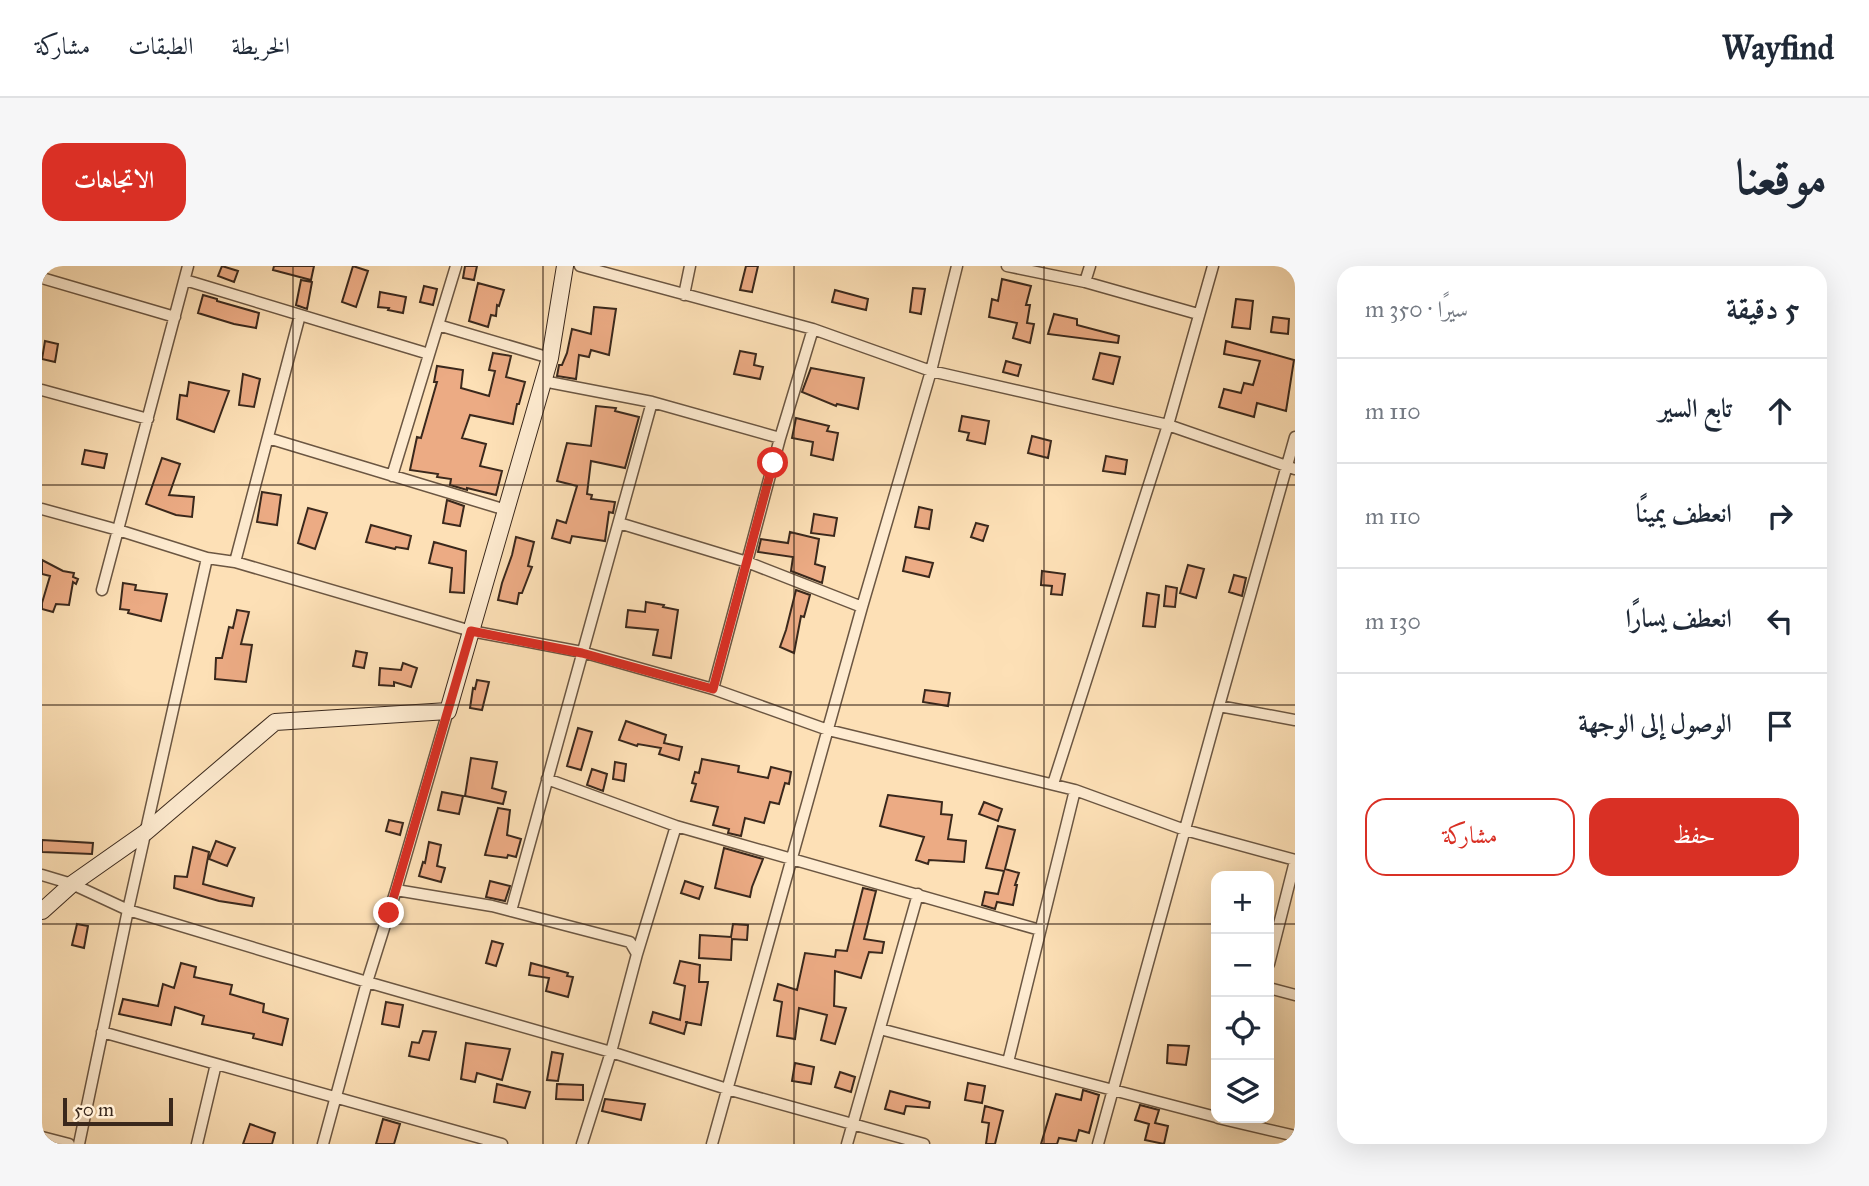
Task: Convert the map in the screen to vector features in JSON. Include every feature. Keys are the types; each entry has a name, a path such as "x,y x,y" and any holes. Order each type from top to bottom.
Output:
{"street":[{"path":"102,590 188,266"},
{"path":"392,476 456,266"},
{"path":"323,1144 367,982 550,358 565,266"},
{"path":"580,266 813,330 931,371 1168,425 1291,468"},
{"path":"684,295 690,266"},
{"path":"712,1144 931,371 957,266"},
{"path":"1007,266 1085,282 1198,314"},
{"path":"1085,282 1090,266"},
{"path":"1053,783 1168,425 1213,266"},
{"path":"42,278 175,317"},
{"path":"185,279 429,354"},
{"path":"235,562 300,315"},
{"path":"438,325 550,358"},
{"path":"713,689 780,438 813,330"},
{"path":"543,381 652,402 780,438"},
{"path":"42,390 148,419"},
{"path":"511,911 652,402"},
{"path":"1098,1144 1219,706 1291,468 1295,437"},
{"path":"268,438 506,510"},
{"path":"42,509 471,631 582,653 713,689 828,730 1053,783 1185,830 1295,861 1274,944"},
{"path":"619,523 747,562 862,607"},
{"path":"79,1144 207,558"},
{"path":"1219,706 1295,720"},
{"path":"42,911 72,884 146,832 275,722 448,712"},
{"path":"547,779 676,826 1040,930"},
{"path":"1008,1062 1074,790"},
{"path":"582,1144 676,826"},
{"path":"42,875 72,884 128,910 611,1052 727,1089 924,1144"},
{"path":"396,890 511,911 630,943 637,954"},
{"path":"847,1144 918,894"},
{"path":"1274,989 1295,995"},
{"path":"880,1029 1211,1115"},
{"path":"102,1032 502,1144"},
{"path":"197,1144 216,1064"},
{"path":"1243,1123 1295,1136"},
{"path":"42,1137 69,1144"}],"building":[{"path":"222,266 238,271 234,282 218,276"},
{"path":"274,266 314,266 311,280 273,270"},
{"path":"353,266 368,271 356,307 342,302"},
{"path":"465,266 477,266 474,280 463,278"},
{"path":"746,266 758,266 752,292 740,290"},
{"path":"1002,279 1031,286 1026,305 1030,305 1027,323 1034,324 1030,343 1013,338 1017,323 989,317 992,299 998,301"},
{"path":"301,280 312,282 307,309 296,305"},
{"path":"478,283 504,290 499,306 497,305 496,316 491,315 488,327 469,321"},
{"path":"424,286 437,289 433,305 420,302"},
{"path":"913,288 925,289 921,314 910,312"},
{"path":"835,290 868,299 866,310 832,302"},
{"path":"380,292 406,297 403,313 378,307"},
{"path":"203,295 259,313 256,328 198,313"},
{"path":"1236,299 1253,301 1250,329 1232,327"},
{"path":"594,307 616,309 609,355 591,350 589,357 579,355 576,379 557,376 559,365 562,365 567,353 572,329 591,334"},
{"path":"1054,314 1077,319 1077,325 1119,336 1118,343 1048,334"},
{"path":"1273,317 1289,319 1288,334 1271,332"},
{"path":"45,341 58,344 55,362 42,359"},
{"path":"1226,341 1294,360 1286,411 1257,403 1254,417 1219,407 1224,389 1241,393 1244,383 1253,385 1260,361 1224,354"},
{"path":"740,351 756,354 754,365 763,367 760,379 734,374"},
{"path":"493,353 511,356 506,377 525,382 513,424 470,415 462,438 486,444 480,466 502,471 496,495 450,485 451,479 437,477 438,474 410,470 417,437 421,438 437,382 434,382 437,366 463,370 461,388 489,396 495,371 489,370"},
{"path":"1100,353 1120,357 1113,384 1093,379"},
{"path":"1006,361 1021,365 1018,376 1003,372"},
{"path":"811,368 864,378 858,409 837,404 836,406 802,392"},
{"path":"243,374 260,379 254,407 239,405"},
{"path":"189,382 229,391 214,432 177,419 180,395 187,396"},
{"path":"596,406 616,408 615,411 639,417 625,468 591,461 587,494 592,495 591,499 615,502 613,513 609,512 605,541 572,536 570,543 552,538 557,520 566,523 577,486 557,481 567,443 591,446"},
{"path":"962,416 989,421 985,444 967,440 969,433 959,431"},
{"path":"796,418 829,426 827,431 838,433 833,460 811,455 813,442 792,438"},
{"path":"1032,436 1051,441 1048,458 1028,453"},
{"path":"85,450 107,454 104,468 82,464"},
{"path":"1106,456 1127,460 1125,474 1103,471"},
{"path":"162,458 180,464 169,495 194,497 192,517 176,515 146,504"},
{"path":"262,492 281,495 277,525 257,522"},
{"path":"447,500 464,506 460,526 443,523"},
{"path":"919,507 932,510 929,529 915,527"},
{"path":"308,508 327,513 315,549 298,543"},
{"path":"814,514 837,518 834,536 811,533"},
{"path":"976,523 988,526 983,541 971,537"},
{"path":"371,525 411,536 408,549 395,549 366,542"},
{"path":"790,532 819,539 815,564 825,567 822,583 791,571 793,557 758,552 761,539 788,543"},
{"path":"516,537 534,542 528,566 532,567 522,593 519,593 517,604 498,600"},
{"path":"434,542 466,551 464,593 450,592 452,568 429,563"},
{"path":"906,557 933,563 929,577 903,571"},
{"path":"42,560 63,571 74,573 73,577 78,579 76,584 73,582 69,605 56,604 53,612 42,609 50,576 42,574"},
{"path":"1188,565 1204,569 1196,598 1180,593"},
{"path":"1042,571 1065,574 1062,595 1051,594 1052,586 1041,585"},
{"path":"1234,575 1246,578 1242,596 1229,592"},
{"path":"123,583 136,585 135,590 167,594 161,621 120,609"},
{"path":"1166,586 1177,588 1175,607 1164,606"},
{"path":"796,590 810,595 804,617 801,616 794,653 780,647"},
{"path":"1147,593 1159,595 1155,627 1143,626"},
{"path":"646,602 678,610 671,658 653,655 658,630 626,627 628,610 645,612"},
{"path":"237,610 249,612 241,644 252,645 246,682 215,679 216,658 222,658 229,627 233,628"},
{"path":"356,651 367,653 364,668 353,666"},
{"path":"403,663 417,668 411,687 394,682 394,686 379,685 380,668 401,670"},
{"path":"477,680 489,682 482,710 470,708"},
{"path":"925,690 950,693 948,706 923,702"},
{"path":"626,721 666,735 664,743 682,747 679,760 659,754 661,748 637,746 619,740"},
{"path":"578,728 592,732 581,770 567,766"},
{"path":"471,758 497,762 492,788 506,792 503,804 465,796"},
{"path":"702,759 739,766 738,772 768,778 771,767 791,772 789,784 785,783 779,804 770,802 764,823 745,818 741,836 728,833 729,829 713,825 718,807 691,801 696,784 692,783 695,772 699,773"},
{"path":"615,762 626,764 624,781 613,779"},
{"path":"592,769 607,774 603,791 587,785"},
{"path":"442,792 463,796 459,814 438,810"},
{"path":"888,795 942,802 941,814 952,815 948,839 966,841 964,862 929,860 928,864 916,860 924,837 880,826"},
{"path":"984,802 1002,809 998,821 979,814"},
{"path":"498,808 510,810 507,835 521,839 516,857 485,855"},
{"path":"389,820 403,823 400,835 386,831"},
{"path":"998,826 1015,830 1005,869 1019,873 1013,905 997,902 995,909 982,905 985,892 998,894 1004,871 986,868"},
{"path":"42,840 93,843 92,854 42,852"},
{"path":"216,841 235,848 227,866 209,859"},
{"path":"429,842 441,845 437,866 445,868 441,882 419,876"},
{"path":"193,847 209,852 203,884 254,898 252,906 219,901 174,888 175,876 187,877"},
{"path":"724,848 763,859 750,897 715,888"},
{"path":"490,881 510,886 505,901 486,897"},
{"path":"685,881 703,887 699,899 681,893"},
{"path":"863,888 876,891 864,939 884,942 882,953 869,952 861,978 835,971 834,1006 846,1008 835,1044 821,1040 827,1015 799,1008 795,1039 777,1036 782,1002 774,1000 778,984 797,990 805,953 835,957 836,950 847,951"},
{"path":"77,924 88,926 84,948 72,945"},
{"path":"733,924 748,925 747,940 732,939 731,960 699,958 700,935 731,937"},
{"path":"492,941 503,944 496,966 486,963"},
{"path":"680,961 700,965 699,982 708,982 701,1025 687,1022 684,1034 650,1023 653,1012 680,1020 685,986 674,983"},
{"path":"181,963 196,967 194,977 232,985 230,994 264,1004 263,1012 288,1019 282,1045 253,1038 254,1034 202,1024 204,1016 175,1007 171,1025 119,1014 123,999 158,1006 163,984 174,988"},
{"path":"531,963 568,973 567,976 573,977 568,997 546,991 549,978 529,975"},
{"path":"386,1002 403,1005 399,1027 382,1024"},
{"path":"423,1031 436,1032 429,1060 409,1056 412,1042 419,1043"},
{"path":"466,1043 510,1049 502,1080 477,1073 475,1082 461,1079"},
{"path":"1168,1045 1189,1046 1186,1065 1167,1063"},
{"path":"552,1052 563,1054 558,1081 547,1080"},
{"path":"795,1063 814,1067 811,1084 792,1081"},
{"path":"840,1072 855,1077 851,1092 835,1087"},
{"path":"968,1083 985,1086 982,1103 965,1100"},
{"path":"497,1084 530,1092 525,1108 494,1102"},
{"path":"557,1084 583,1085 583,1100 556,1099"},
{"path":"1083,1090 1099,1095 1089,1133 1079,1130 1076,1141 1059,1138 1057,1144 1041,1144 1056,1094 1081,1100"},
{"path":"890,1091 930,1102 929,1108 906,1106 904,1114 885,1109"},
{"path":"605,1099 645,1104 641,1120 602,1111"},
{"path":"1140,1105 1159,1110 1155,1123 1168,1126 1164,1144 1145,1140 1149,1124 1135,1120"},
{"path":"985,1106 1003,1111 995,1144 986,1144 989,1123 982,1122"},
{"path":"383,1119 400,1124 394,1144 376,1144"},
{"path":"250,1124 275,1133 272,1144 243,1144"}],"route":[{"path":"389,913 471,631 582,653 713,689 773,463"}]}
